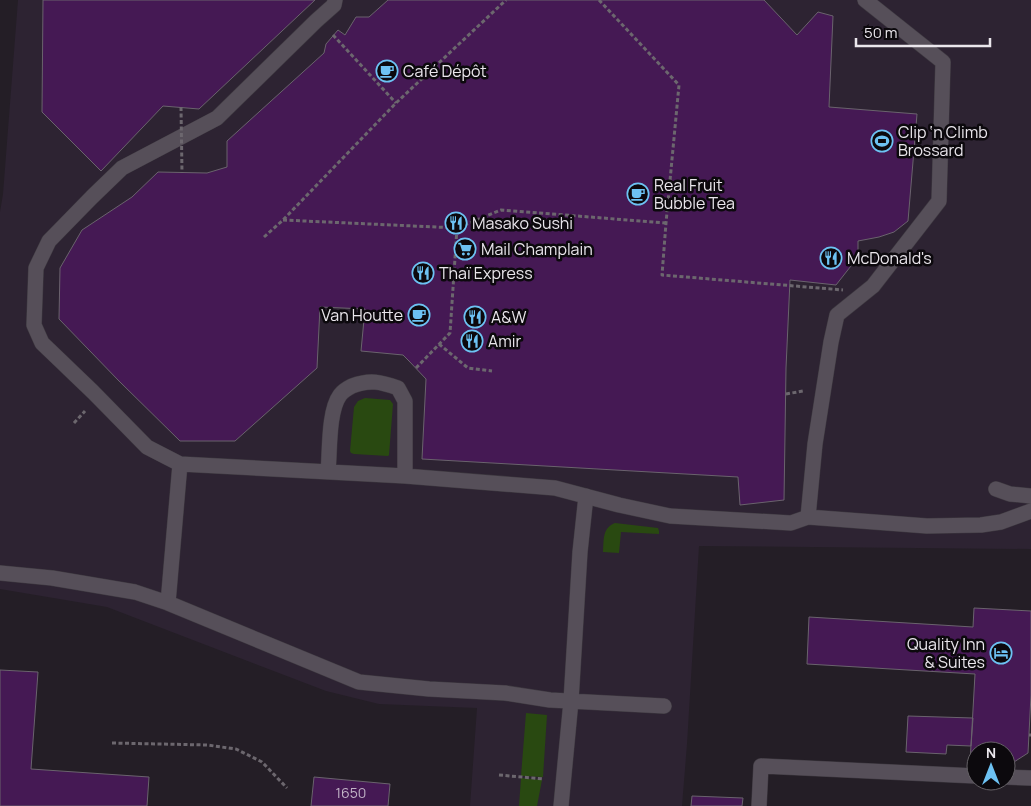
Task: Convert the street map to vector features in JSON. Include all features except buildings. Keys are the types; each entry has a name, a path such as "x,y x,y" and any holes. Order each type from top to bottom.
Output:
{"lane":[{"path":"335,0 334,5 217,118 122,168 50,241 36,268 34,325 42,343 147,447 180,464 404,476 555,488 670,516 791,523 808,517 927,526 981,525 1001,522 1031,511"},
{"path":"808,517 815,444 831,342 838,314 873,286 939,201 943,62 864,0"},
{"path":"328,472 334,408 340,395 347,388 363,382 382,383 398,388 405,401 404,476"},
{"path":"168,603 180,464"},
{"path":"996,489 1010,494 1031,496"},
{"path":"561,806 571,701 580,552 586,496"},
{"path":"0,573 52,578 135,592 168,603 359,682 429,689 504,693 550,700 664,706"},
{"path":"759,806 761,766 966,776"},
{"path":"1016,777 1031,778"}],"path":[{"path":"264,237 283,220 396,103 506,0"},
{"path":"598,0 679,85 662,275 840,290 873,286"},
{"path":"333,36 396,103"},
{"path":"181,107 182,173"},
{"path":"283,220 457,228 501,210 666,223"},
{"path":"416,368 450,333 457,228"},
{"path":"439,344 468,368 492,371"},
{"path":"786,394 803,391"},
{"path":"74,424 85,411"},
{"path":"112,742 206,745 236,749 262,762 287,788"},
{"path":"499,775 544,779"}],"shaded area":[{"path":"18,0 1031,0 1031,549 699,546 682,806 470,806 477,708 379,704 326,691 107,607 0,589 0,212"}],"green space":[{"path":"365,398 390,400 393,404 388,456 354,454 350,451 354,407 358,401"},
{"path":"615,523 658,528 659,534 621,532 619,553 603,552 606,531"},
{"path":"526,713 547,715 543,777 521,776"},
{"path":"521,778 542,780 537,806 519,806"}],"place":[{"name":"Café Dépôt","path":"387,71"},
{"name":"Clip ‘n Climb Brossard","path":"882,141"},
{"name":"Real Fruit Bubble Tea","path":"638,194"},
{"name":"Masako Sushi","path":"456,223"},
{"name":"Mail Champlain","path":"465,249"},
{"name":"McDonald's","path":"831,258"},
{"name":"Thaï Express","path":"423,273"},
{"name":"Van Houtte","path":"419,315"},
{"name":"A&W","path":"475,317"},
{"name":"Amir","path":"472,341"},
{"name":"Quality Inn & Suites","path":"1001,653"}]}
